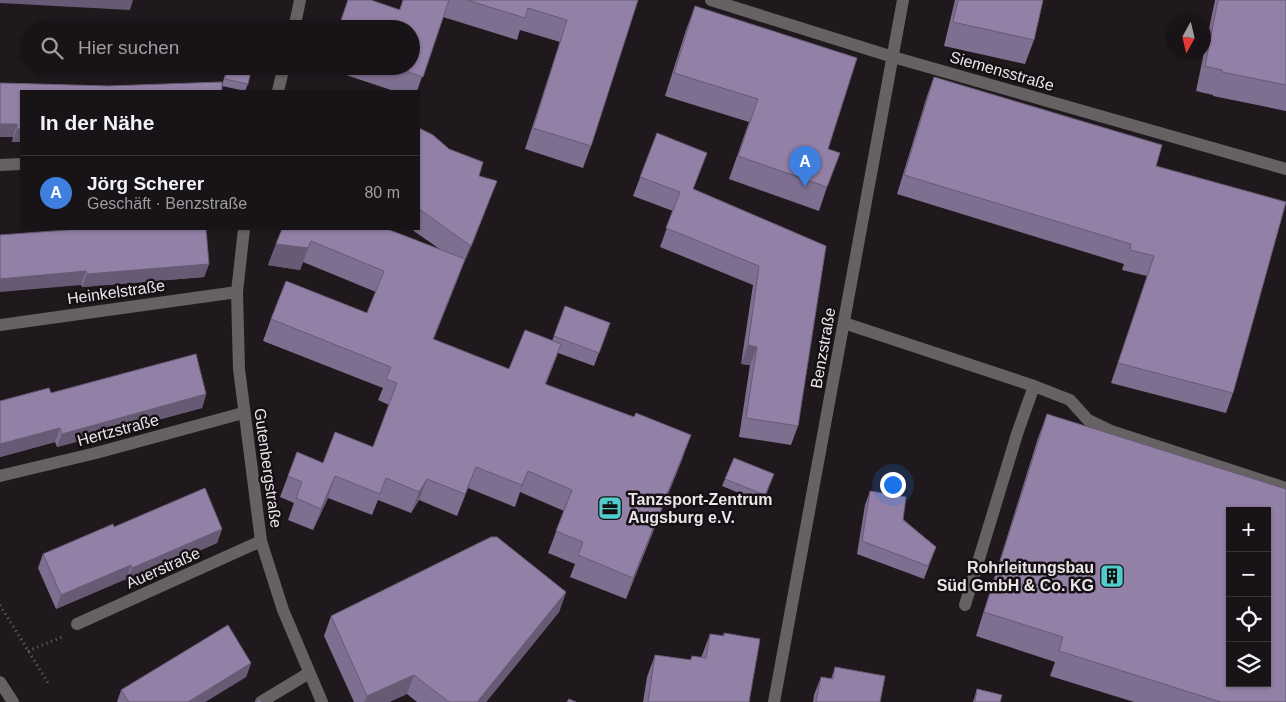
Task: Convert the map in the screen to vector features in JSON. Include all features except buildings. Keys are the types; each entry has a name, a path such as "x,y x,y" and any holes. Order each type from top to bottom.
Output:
{"street":[{"path":"296,20 300,0"},
{"name":"Siemensstraße","path":"711,0 893,56 1286,169"},
{"name":"Benzstraße","path":"774,702 903,0"},
{"path":"278,90 282,75"},
{"path":"0,165 20,164"},
{"name":"Gutenbergstraße","path":"244,230 237,292 239,369 261,541 283,610 322,702"},
{"name":"Heinkelstraße","path":"0,325 237,292"},
{"path":"844,323 1034,386 1070,400 1088,420 1110,431 1286,488"},
{"path":"965,605 1034,386"},
{"name":"Hertzstraße","path":"0,476 96,453 244,413"},
{"name":"Auerstraße","path":"77,624 261,541"},
{"path":"261,702 309,672"},
{"path":"0,682 13,702"}],"path":[{"path":"0,605 48,682"},
{"path":"28,651 65,635 77,624"}],"place":[{"name":"Jörg Scherer","path":"805,187"},
{"name":"Tanzsport-Zentrum Augsburg e.V.","path":"610,508"},
{"name":"Rohrleitungsbau Süd GmbH & Co. KG","path":"1112,576"}]}
